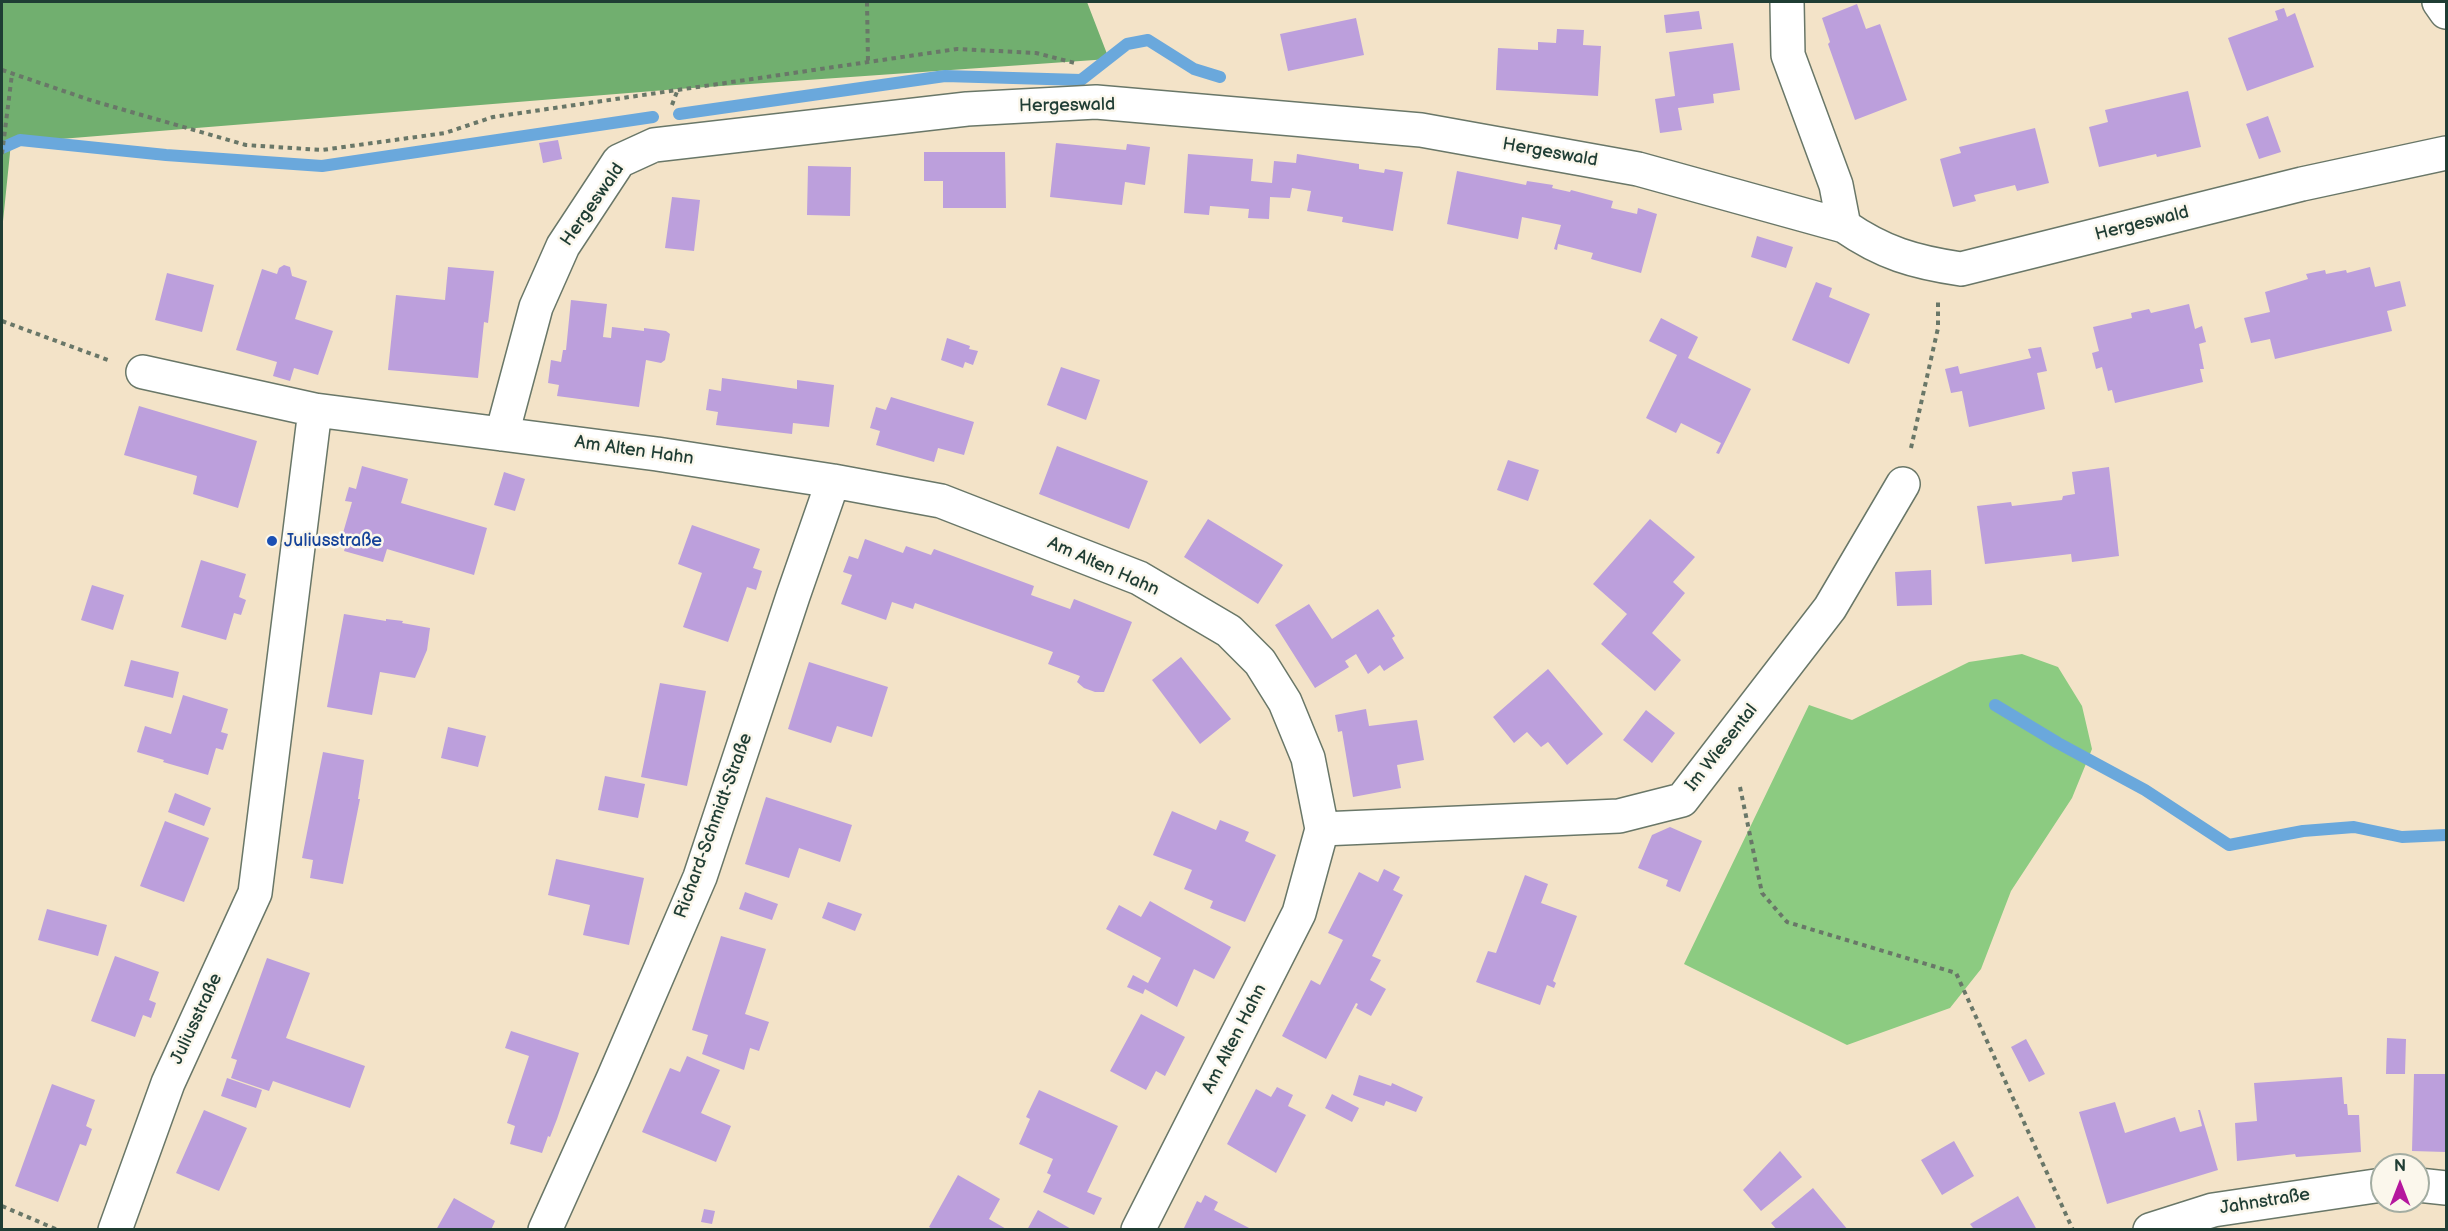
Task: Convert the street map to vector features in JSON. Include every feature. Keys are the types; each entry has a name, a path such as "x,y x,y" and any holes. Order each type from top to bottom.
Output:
{"street":[{"path":"1787,2 1788,55 1836,185 1844,226"},
{"path":"2439,2 2446,12"},
{"name":"Hergeswald","path":"502,434 536,307 563,246 619,161 654,145 967,110 1096,102 1420,130 1638,169 1844,226 1870,244 1915,261 1961,269 2302,184 2446,153"},
{"path":"143,372 315,410"},
{"name":"Am Alten Hahn","path":"315,410 657,454 833,481 941,501 1139,578 1228,631 1260,662 1285,702 1308,758 1322,829 1299,913 1138,1230"},
{"name":"Juliusstraße","path":"116,1230 168,1083 255,893 315,410"},
{"name":"Richard-Schmidt-Straße","path":"545,1230 700,877 833,481"},
{"name":"Im Wiesental","path":"1322,829 1619,816 1682,800 1830,608 1903,484"},
{"path":"2430,1186 2446,1188"},
{"name":"Jahnstraße","path":"2150,1230 2212,1210 2370,1187"}],"path":[{"path":"867,2 868,62"},
{"path":"2,70 93,101 246,145 322,150 445,133 493,117 957,49 1036,53 1077,63"},
{"path":"2,154 12,74"},
{"path":"1903,484 1938,328 1937,266"},
{"path":"2,321 143,372"},
{"path":"1730,739 1762,893 1787,922 1956,973 2073,1230"},
{"path":"2,1206 58,1230"}],"green space":[{"path":"2,2 1087,2 1109,59 678,89 11,143 2,231"},
{"path":"2022,654 2058,667 2082,706 2092,749 2072,798 2011,891 1981,969 1950,1008 1847,1045 1684,964 1809,705 1852,720 1969,662"}],"building":[{"path":"1857,4 1866,29 1880,24 1907,100 1855,120 1828,44 1830,42 1822,18"},
{"path":"2284,8 2287,17 2295,13 2314,67 2247,91 2228,38 2278,20 2275,11"},
{"path":"1699,11 1702,29 1666,33 1664,15"},
{"path":"1356,18 1364,55 1288,71 1280,34"},
{"path":"1557,29 1584,30 1583,45 1601,46 1598,96 1496,90 1498,48 1538,50 1538,42 1556,43"},
{"path":"1733,43 1740,90 1713,94 1714,103 1678,108 1682,130 1660,133 1655,99 1675,96 1669,52"},
{"path":"2188,91 2201,147 2099,167 2089,127 2108,122 2105,110"},
{"path":"2268,116 2281,152 2259,159 2246,124"},
{"path":"2035,128 2049,183 2017,191 2015,185 1974,195 1976,201 1953,207 1940,159 1961,153 1959,147"},
{"path":"558,140 562,159 543,163 539,143"},
{"path":"1056,143 1126,150 1127,144 1150,147 1145,185 1125,182 1122,205 1050,197"},
{"path":"924,152 1005,152 1006,208 943,208 943,181 924,181"},
{"path":"1188,154 1253,159 1251,181 1272,183 1274,161 1296,163 1297,154 1359,164 1359,169 1384,173 1385,169 1403,172 1393,231 1342,222 1343,217 1307,211 1311,191 1292,188 1290,198 1270,197 1269,219 1248,218 1249,209 1210,206 1209,215 1184,213"},
{"path":"808,166 851,167 850,216 807,215"},
{"path":"1457,171 1526,185 1527,181 1553,185 1552,188 1570,192 1571,190 1613,201 1611,208 1637,214 1638,208 1657,214 1641,273 1591,259 1593,253 1558,244 1557,250 1554,249 1561,225 1522,217 1518,239 1447,224"},
{"path":"672,197 700,200 694,251 665,248"},
{"path":"1757,236 1793,247 1786,268 1751,257"},
{"path":"284,265 290,267 292,276 307,281 295,319 333,331 318,375 294,368 290,381 273,376 277,362 236,350 262,269 277,274 279,268"},
{"path":"448,267 494,271 488,323 484,322 478,378 388,370 396,295 445,300"},
{"path":"2370,267 2375,287 2400,281 2406,306 2387,311 2392,331 2275,359 2270,339 2251,343 2244,318 2270,312 2265,292 2308,279 2306,274 2325,270 2326,274 2346,270 2347,273"},
{"path":"167,273 214,285 202,332 155,320"},
{"path":"1816,282 1832,288 1829,297 1870,314 1849,364 1792,340"},
{"path":"571,300 607,304 603,337 611,338 612,327 644,331 644,328 666,331 670,334 665,360 661,363 646,360 639,407 557,396 559,385 548,383 551,360 561,362 563,350 566,350"},
{"path":"2189,304 2195,329 2202,326 2206,342 2199,344 2204,369 2200,369 2203,382 2115,403 2112,390 2108,391 2102,367 2096,369 2092,353 2099,351 2093,327 2132,318 2131,313 2149,309 2151,313"},
{"path":"1661,318 1698,337 1688,358 1751,389 1719,454 1716,453 1721,443 1681,423 1676,433 1646,418 1677,355 1649,341"},
{"path":"947,338 978,351 973,365 965,362 963,368 941,360"},
{"path":"2041,347 2047,371 2037,373 2045,409 1969,427 1962,391 1951,393 1945,369 1958,366 1960,374 2031,358 2028,349"},
{"path":"1061,367 1100,380 1086,420 1047,405"},
{"path":"722,378 797,389 797,380 834,385 829,427 793,423 792,434 716,425 718,412 706,410 709,389 721,391"},
{"path":"891,397 974,422 964,455 938,448 934,462 876,445 880,431 870,428 876,407 886,410"},
{"path":"139,406 257,441 238,508 193,494 197,476 124,455"},
{"path":"1057,446 1148,481 1129,529 1039,494"},
{"path":"1508,460 1539,470 1528,501 1497,490"},
{"path":"362,466 408,479 401,503 487,528 474,575 387,549 383,562 344,551 349,535 343,533 352,502 345,501 349,487 356,489"},
{"path":"2109,467 2119,556 2072,562 2071,554 1985,564 1977,506 2011,502 2012,506 2062,500 2063,496 2075,494 2072,472"},
{"path":"504,472 525,479 515,511 494,505"},
{"path":"1208,519 1283,565 1258,604 1184,557"},
{"path":"1650,519 1695,557 1673,582 1685,593 1652,633 1681,660 1655,691 1601,644 1627,614 1593,584"},
{"path":"692,525 760,549 753,568 762,571 756,590 747,587 728,642 683,627 702,573 678,564"},
{"path":"865,539 903,553 906,546 931,555 934,549 1034,586 1031,595 1070,609 1074,599 1132,622 1104,692 1084,688 1077,682 1080,676 1048,664 1053,652 915,603 913,609 892,602 886,620 841,604 852,575 843,572 849,556 858,559"},
{"path":"201,560 246,574 239,597 246,600 241,615 234,613 226,640 181,627"},
{"path":"1931,570 1932,605 1897,606 1895,572"},
{"path":"92,585 124,595 113,630 81,620"},
{"path":"1309,604 1332,639 1378,609 1395,636 1392,638 1404,658 1384,671 1380,665 1368,674 1356,654 1345,661 1349,667 1315,688 1275,625"},
{"path":"344,614 386,621 386,619 403,621 402,623 430,628 427,650 415,678 380,672 372,715 327,707"},
{"path":"1181,657 1231,719 1200,744 1152,680"},
{"path":"131,660 179,672 173,698 124,686"},
{"path":"809,662 888,687 872,737 837,726 831,743 788,729"},
{"path":"1548,669 1603,734 1567,765 1548,742 1541,747 1527,732 1514,743 1493,717"},
{"path":"660,683 706,691 687,786 641,777"},
{"path":"183,695 228,709 221,732 228,734 223,750 216,748 208,775 137,752 145,726 171,734"},
{"path":"1366,709 1369,726 1417,720 1424,760 1397,765 1401,788 1353,797 1342,731 1338,732 1335,715"},
{"path":"1646,710 1675,733 1652,763 1623,740"},
{"path":"448,727 486,736 478,767 441,758"},
{"path":"323,752 364,760 358,799 360,799 343,884 310,878 313,860 302,858"},
{"path":"605,776 645,784 638,818 598,810"},
{"path":"175,793 211,808 204,826 168,812"},
{"path":"766,797 852,825 840,862 799,848 789,878 745,864"},
{"path":"1172,811 1216,830 1220,820 1249,832 1245,841 1276,855 1245,922 1210,908 1213,901 1184,889 1192,870 1153,855"},
{"path":"165,821 209,838 184,902 140,886"},
{"path":"1670,827 1702,841 1680,892 1666,886 1668,880 1638,868 1652,835"},
{"path":"556,859 644,878 629,945 583,935 590,905 548,895"},
{"path":"1384,869 1400,877 1393,890 1403,895 1372,956 1381,960 1370,980 1386,989 1371,1016 1356,1008 1358,1004 1356,1003 1326,1059 1282,1036 1311,980 1320,985 1343,940 1328,933 1359,872 1378,882"},
{"path":"1525,875 1548,884 1541,903 1577,916 1553,981 1556,983 1554,988 1547,985 1540,1005 1476,982 1488,951 1496,953"},
{"path":"745,892 778,904 772,920 739,909"},
{"path":"1150,901 1231,947 1214,979 1194,969 1177,1007 1145,989 1143,994 1127,987 1133,975 1148,983 1161,958 1106,929 1119,905 1141,917"},
{"path":"828,902 862,914 855,931 822,918"},
{"path":"47,909 107,925 98,956 38,940"},
{"path":"721,936 766,949 745,1014 769,1022 759,1051 750,1048 744,1070 702,1054 708,1035 692,1030"},
{"path":"115,956 159,972 149,1000 156,1003 151,1018 143,1015 135,1037 91,1021"},
{"path":"267,958 310,973 286,1038 365,1066 350,1108 273,1081 269,1091 231,1078 237,1060 231,1058"},
{"path":"1141,1014 1185,1037 1165,1076 1156,1071 1146,1090 1110,1071"},
{"path":"511,1031 579,1053 557,1119 542,1153 510,1144 515,1126 507,1123 529,1056 505,1048"},
{"path":"2387,1038 2406,1039 2405,1074 2386,1074"},
{"path":"2026,1039 2045,1074 2029,1082 2011,1047"},
{"path":"687,1056 720,1070 701,1113 731,1126 716,1162 642,1132 670,1068 680,1072"},
{"path":"2414,1074 2446,1074 2446,1152 2412,1151"},
{"path":"1359,1075 1391,1086 1392,1083 1423,1097 1416,1112 1386,1101 1384,1106 1353,1095"},
{"path":"2342,1077 2344,1104 2347,1104 2348,1115 2359,1115 2361,1152 2296,1157 2295,1154 2237,1161 2235,1123 2257,1121 2254,1083"},
{"path":"227,1078 262,1090 256,1108 221,1096"},
{"path":"52,1084 95,1100 86,1126 92,1129 86,1146 80,1144 58,1202 15,1186"},
{"path":"1277,1087 1293,1095 1288,1106 1306,1115 1276,1173 1227,1144 1256,1089 1271,1097"},
{"path":"1039,1090 1118,1126 1087,1192 1102,1198 1094,1215 1043,1192 1051,1175 1047,1173 1053,1159 1019,1144 1030,1119 1026,1117"},
{"path":"1332,1094 1359,1108 1352,1122 1325,1108"},
{"path":"2115,1102 2125,1133 2175,1117 2180,1132 2202,1126 2198,1110 2200,1110 2218,1170 2107,1204 2079,1112"},
{"path":"204,1110 247,1128 219,1191 176,1173"},
{"path":"1954,1141 1974,1176 1942,1195 1921,1160"},
{"path":"1780,1151 1802,1177 1761,1211 1743,1190"},
{"path":"958,1175 1000,1199 989,1219 1008,1230 934,1230 929,1227"},
{"path":"1813,1188 1848,1230 1777,1230 1771,1223"},
{"path":"1205,1195 1218,1202 1214,1210 1253,1230 1183,1230 1197,1201 1201,1203"},
{"path":"2018,1196 2037,1230 1970,1230 1973,1228 1970,1224"},
{"path":"454,1198 495,1221 491,1230 436,1230"},
{"path":"704,1209 715,1211 712,1224 701,1222"},
{"path":"1038,1210 1073,1230 1027,1230"}],"waterway":[{"path":"679,114 945,76 1081,80 1127,44 1148,40 1194,69 1220,77"},
{"path":"2,148 20,140 166,155 322,166 653,117"},
{"path":"1995,705 2058,743 2145,790 2229,845 2303,831 2354,827 2402,837 2446,835"}],"place":[{"name":"Juliusstraße","path":"272,541"}]}
